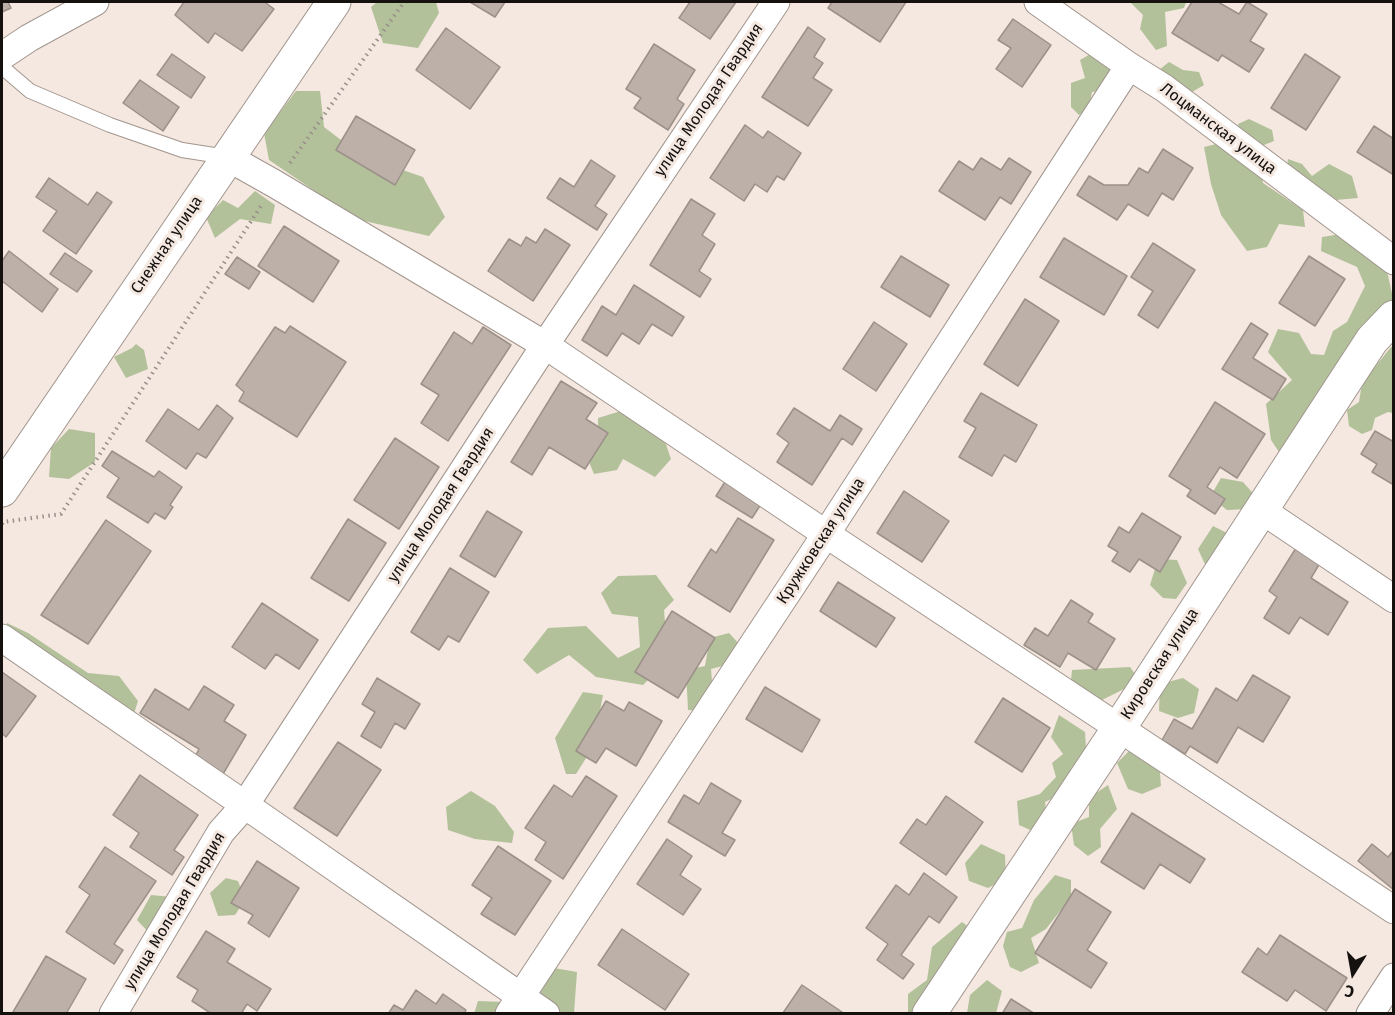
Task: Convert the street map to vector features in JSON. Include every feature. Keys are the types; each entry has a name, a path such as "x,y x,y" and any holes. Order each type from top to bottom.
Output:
{"street":[{"path":"2,56 29,38 95,2"},
{"name":"Снежная улица","path":"6,473 334,2"},
{"name":"улица Молодая Гвардия","path":"113,1014 221,832 245,805 545,345 776,2"},
{"name":"Лоцманская улица","path":"1038,2 1164,88 1394,261"},
{"name":"Кружковская улица","path":"514,1005 826,534 1129,66"},
{"path":"227,158 275,184 545,345 1394,910"},
{"name":"Кировская улица","path":"929,1014 1372,340 1394,317"},
{"path":"1260,509 1394,598"},
{"path":"2,638 245,805 514,1005 546,1014"},
{"path":"1370,1014 1394,977"}],"lane":[{"path":"2,67 30,91 110,125 182,150 227,158"}],"path":[{"path":"2,524 3,522 61,514 275,184 404,2"}],"green space":[{"path":"377,2 436,2 439,13 418,48 383,43 371,7"},
{"path":"1131,2 1186,2 1184,8 1165,12 1167,46 1156,50 1140,29 1143,15"},
{"path":"1094,52 1113,66 1106,90 1092,92 1089,108 1079,115 1071,107 1071,83 1085,78 1080,60"},
{"path":"1169,62 1183,70 1199,72 1204,85 1187,95 1155,73"},
{"path":"296,91 320,91 324,127 362,156 423,177 445,217 429,236 356,219 269,160 264,133"},
{"path":"1249,119 1272,130 1274,141 1259,147 1243,139 1238,124"},
{"path":"1229,141 1260,166 1263,183 1303,210 1305,227 1279,224 1267,247 1247,251 1221,215 1211,184 1204,147"},
{"path":"1288,159 1302,164 1312,176 1329,164 1352,176 1358,198 1325,201 1311,181 1295,180 1286,174"},
{"path":"255,191 275,205 271,224 240,219 215,238 206,217 223,200 238,208"},
{"path":"1341,234 1387,271 1393,305 1285,461 1271,440 1266,404 1292,380 1268,352 1278,329 1299,333 1311,354 1324,355 1333,331 1347,322 1365,286 1357,267 1321,251 1322,237"},
{"path":"136,344 144,350 148,369 126,378 114,357"},
{"path":"1393,347 1393,413 1388,412 1375,418 1372,430 1362,434 1349,426 1347,410 1359,402 1362,383"},
{"path":"621,411 663,436 671,459 655,477 623,459 617,470 594,474 586,455 598,440 598,418"},
{"path":"69,429 95,433 95,462 69,479 49,477 51,448"},
{"path":"1221,478 1243,482 1258,499 1248,509 1227,510 1210,497"},
{"path":"1213,526 1231,535 1209,573 1198,549"},
{"path":"1158,559 1177,560 1187,583 1176,599 1163,598 1150,585"},
{"path":"656,575 674,600 664,610 667,648 662,666 643,685 596,677 569,655 537,674 523,660 548,628 586,626 618,658 640,647 638,617 612,614 601,593 618,576"},
{"path":"7,623 28,633 88,673 119,676 138,701 132,720 103,709 94,683 63,684 2,643"},
{"path":"729,633 742,647 730,664 711,669 712,681 705,711 688,710 686,670 705,666 710,638"},
{"path":"1130,667 1140,681 1102,700 1071,680 1072,670"},
{"path":"1183,678 1199,689 1194,713 1178,718 1159,711 1160,684"},
{"path":"583,692 603,695 593,747 576,774 566,774 555,738"},
{"path":"1059,715 1085,732 1087,764 1070,790 1045,802 1047,819 1037,833 1019,825 1017,801 1040,794 1056,777 1052,763 1063,754 1051,737"},
{"path":"1137,743 1158,750 1161,786 1142,794 1128,789 1117,763"},
{"path":"1108,785 1117,809 1100,829 1101,847 1088,856 1074,845 1071,824 1089,817 1089,798"},
{"path":"471,791 495,806 514,832 512,843 475,839 448,830 446,807"},
{"path":"981,844 1005,855 1006,879 988,888 969,881 965,863"},
{"path":"1055,875 1071,880 1071,897 1046,929 1031,938 1039,963 1021,972 1010,967 1003,946 1007,932 1022,928 1034,900"},
{"path":"226,878 238,881 245,900 235,915 218,916 210,893"},
{"path":"151,895 172,897 153,937 137,920"},
{"path":"962,922 974,931 920,1013 908,1013 908,994 927,980 932,947"},
{"path":"554,968 577,972 574,1013 529,1014 529,1012"},
{"path":"987,980 1002,991 996,1013 967,1013 970,995"},
{"path":"478,1001 503,1002 505,1013 474,1014"}],"building":[{"path":"2,2 8,2 11,8 2,12"},
{"path":"184,2 266,2 274,9 242,51 215,33 208,43 175,15"},
{"path":"470,2 505,2 495,17"},
{"path":"690,2 736,2 710,39 679,18"},
{"path":"832,2 906,2 880,42 828,8"},
{"path":"1192,2 1218,2 1239,14 1247,2 1267,14 1250,41 1264,49 1249,72 1222,55 1218,61 1172,33"},
{"path":"1013,19 1051,45 1022,87 996,69 1011,48 998,40"},
{"path":"808,27 825,39 814,57 823,63 813,78 832,90 808,126 762,97"},
{"path":"446,28 500,67 470,109 416,70"},
{"path":"654,44 695,70 677,99 684,104 668,130 634,108 641,98 626,89"},
{"path":"172,54 205,77 191,98 157,75"},
{"path":"1305,54 1340,77 1306,130 1271,108"},
{"path":"140,80 179,107 163,131 123,103"},
{"path":"356,116 415,150 395,185 336,150"},
{"path":"745,125 763,138 768,131 801,153 784,180 777,176 767,192 755,184 744,201 710,178"},
{"path":"1374,126 1394,139 1394,175 1357,152"},
{"path":"1163,149 1193,168 1173,200 1162,193 1148,216 1128,204 1117,220 1077,195 1089,176 1104,185 1128,185 1139,168 1148,173"},
{"path":"981,158 1001,170 1009,158 1031,172 1011,204 1000,197 985,220 939,191 959,161 973,170"},
{"path":"591,160 615,176 595,206 607,214 597,230 547,198 560,178 574,187"},
{"path":"49,178 88,205 97,192 112,202 76,254 43,231 57,211 36,197"},
{"path":"691,199 715,214 702,235 715,244 699,271 711,279 700,297 650,265"},
{"path":"284,226 339,261 313,302 258,266"},
{"path":"545,229 570,245 533,301 488,271 509,239 521,246 526,237 536,243"},
{"path":"1064,238 1127,276 1104,315 1040,277"},
{"path":"1153,243 1195,270 1158,328 1138,315 1153,291 1131,277"},
{"path":"9,251 58,289 42,312 2,281 2,261"},
{"path":"65,253 92,271 77,292 50,274"},
{"path":"901,256 949,285 930,317 881,287"},
{"path":"1309,256 1345,279 1315,326 1279,303"},
{"path":"237,257 260,272 249,289 225,274"},
{"path":"634,285 684,317 672,336 652,324 639,344 622,333 607,356 582,340 602,306 616,315"},
{"path":"1025,299 1059,321 1018,386 984,364"},
{"path":"874,322 907,344 876,391 843,369"},
{"path":"1251,323 1268,334 1253,358 1286,379 1273,400 1222,369"},
{"path":"290,326 346,362 297,437 239,401 244,392 236,385 275,327 285,333"},
{"path":"483,327 511,345 448,441 421,423 439,395 421,384 454,332 472,344"},
{"path":"561,381 597,403 586,419 608,433 585,469 549,447 532,475 511,462"},
{"path":"981,393 1037,425 1016,462 1004,455 992,476 959,457 976,428 964,421"},
{"path":"1215,402 1265,434 1237,478 1220,467 1207,487 1225,499 1215,514 1187,496 1191,490 1169,476"},
{"path":"217,405 233,418 206,458 197,453 186,469 146,441 168,409 199,430"},
{"path":"794,408 830,431 840,415 862,429 852,445 842,438 812,485 777,462 789,443 777,434"},
{"path":"1375,431 1394,442 1394,485 1372,472 1377,464 1361,454"},
{"path":"395,438 439,467 399,529 354,500"},
{"path":"112,451 154,477 159,471 182,487 170,505 173,507 165,519 155,513 148,523 107,497 119,478 102,466"},
{"path":"730,474 767,495 752,518 716,496"},
{"path":"904,491 949,521 922,562 877,533"},
{"path":"487,511 522,532 495,577 460,556"},
{"path":"1142,513 1181,537 1160,572 1139,559 1130,572 1112,561 1118,552 1108,546 1119,527 1129,533"},
{"path":"738,518 774,540 730,612 688,586 711,549 716,553"},
{"path":"348,519 386,543 349,601 311,578"},
{"path":"106,520 151,551 88,644 41,615"},
{"path":"1296,548 1320,563 1311,578 1348,602 1328,635 1300,617 1289,634 1264,618 1277,597 1269,591"},
{"path":"450,568 489,592 459,642 448,636 439,650 411,632"},
{"path":"838,582 895,618 876,647 820,611"},
{"path":"1071,600 1093,614 1088,622 1115,639 1096,670 1068,653 1060,667 1024,645 1035,628 1048,636"},
{"path":"262,603 318,640 299,669 276,654 265,669 232,647"},
{"path":"672,611 715,638 678,698 635,672"},
{"path":"2,672 36,696 6,737 2,733"},
{"path":"1253,675 1290,697 1263,742 1238,727 1217,763 1190,746 1185,754 1162,740 1174,719 1192,729 1216,688 1237,701"},
{"path":"377,678 420,704 405,729 395,723 381,748 361,736 375,712 362,704"},
{"path":"204,686 234,705 224,721 246,735 223,774 195,757 199,749 140,713 155,689 189,710"},
{"path":"765,687 820,720 802,752 746,719"},
{"path":"1003,698 1050,728 1022,772 975,742"},
{"path":"606,701 624,711 629,702 662,721 636,766 606,748 596,763 576,751"},
{"path":"338,742 381,770 337,836 294,808"},
{"path":"140,775 198,815 174,850 184,857 172,875 130,847 139,833 113,815"},
{"path":"586,776 617,796 563,879 535,860 546,842 525,828 554,785 572,797"},
{"path":"711,783 741,801 722,833 735,840 725,856 668,822 684,795 699,804"},
{"path":"946,796 983,822 946,875 900,843 917,819 926,825"},
{"path":"1132,813 1205,859 1190,883 1160,864 1144,889 1101,862"},
{"path":"667,839 692,856 680,875 701,889 683,915 637,884"},
{"path":"1372,844 1388,857 1394,850 1394,890 1358,861"},
{"path":"498,846 551,881 515,935 481,914 492,898 472,885"},
{"path":"105,847 156,881 114,944 123,950 114,964 66,932 90,895 79,887"},
{"path":"257,861 299,888 269,937 248,923 253,915 231,903"},
{"path":"924,873 957,897 939,923 929,916 901,955 914,964 903,979 877,960 888,944 866,928 896,885 909,895"},
{"path":"1075,889 1111,912 1087,950 1107,963 1091,988 1035,953"},
{"path":"622,929 689,974 665,1010 598,965"},
{"path":"206,931 235,949 227,962 271,989 257,1011 247,1004 241,1014 212,1014 192,1001 198,990 177,977"},
{"path":"1280,935 1347,978 1326,1011 1295,990 1287,1001 1242,972 1258,948 1267,955"},
{"path":"46,956 86,979 66,1014 15,1014 13,1012"},
{"path":"802,985 845,1014 783,1013"},
{"path":"416,990 436,1004 443,994 466,1010 464,1014 388,1014 394,1005 403,1010"},
{"path":"1011,999 1035,1014 1002,1014"}]}
